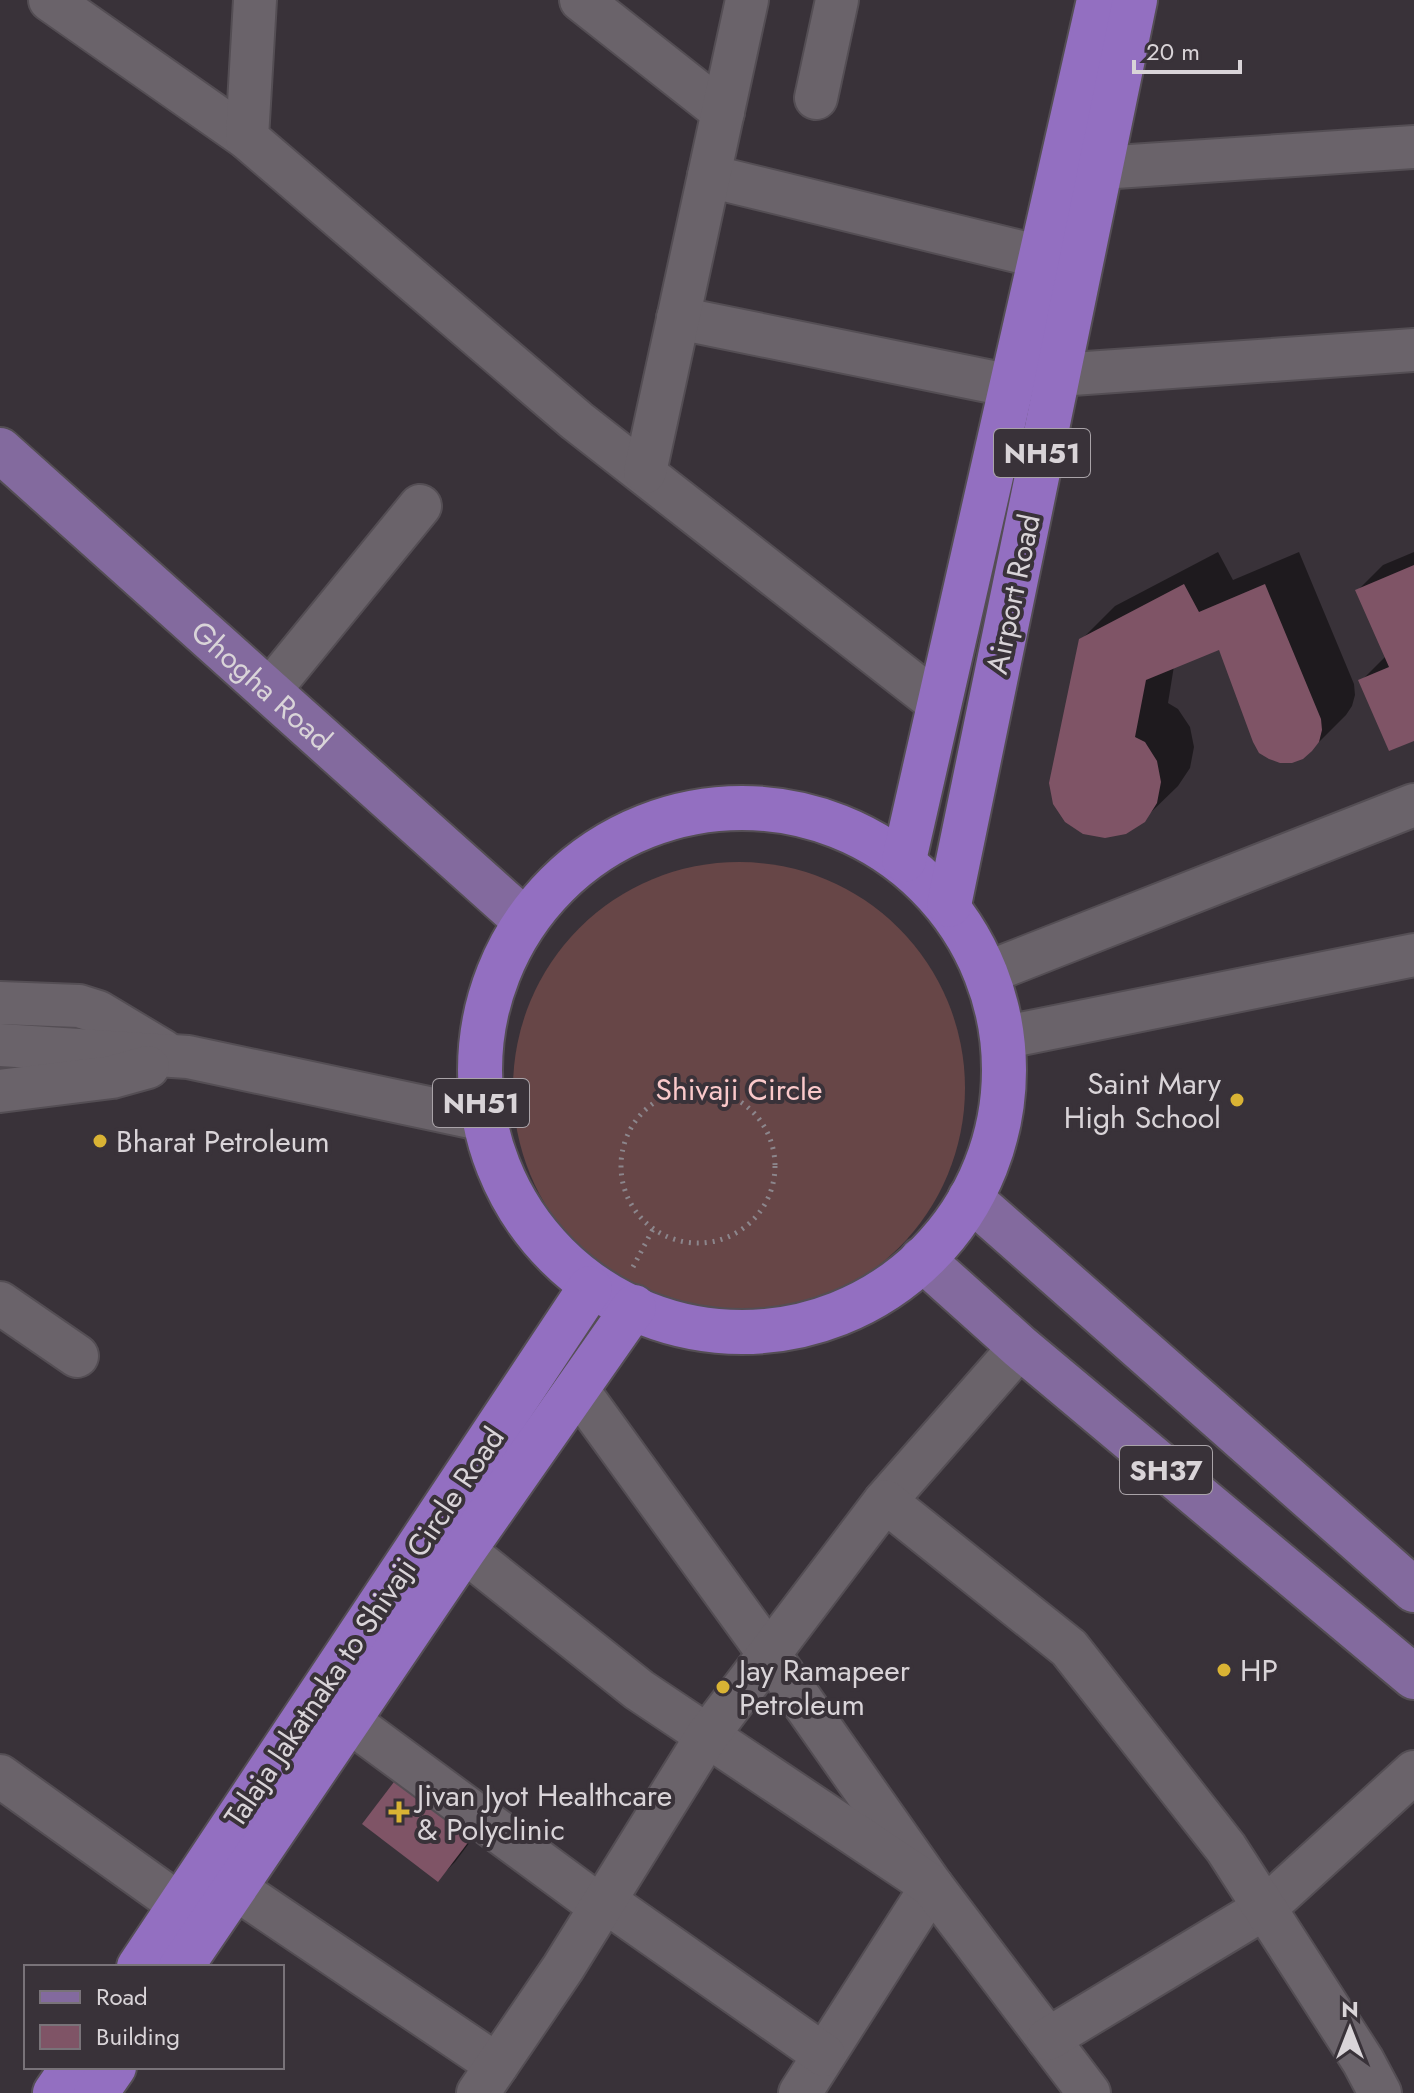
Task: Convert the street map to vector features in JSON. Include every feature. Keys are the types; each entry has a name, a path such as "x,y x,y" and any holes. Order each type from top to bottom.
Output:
{"highway":[{"name":"Airport Road","path":"904,860 1099,0"},
{"name":"Airport Road","path":"949,905 1135,0"},
{"path":"1002,429 1045,437"},
{"name":"NH51","path":"701,809 807,814 904,860 949,905 989,972 1006,1037 999,1139 954,1230 878,1298 783,1332 682,1328 613,1298 518,1214 480,1119 482,1015 523,919 601,846 701,809"},
{"name":"Talaja Jakatnaka to Shivaji Circle Road","path":"182,1965 349,1721 448,1538 577,1389 613,1298"},
{"name":"Talaja Jakatnaka to Shivaji Circle Road","path":"140,1965 180,1905 448,1538 613,1298"},
{"path":"55,2093 72,2069"},
{"path":"96,2093 113,2069"}],"main road":[{"name":"Ghogha Road","path":"0,450 523,919"},
{"name":"SH37","path":"970,1198 1414,1590"},
{"name":"SH37","path":"922,1259 1020,1347 1414,1677"}],"street":[{"path":"50,0 247,138 577,421 939,704"},
{"path":"247,138 255,0"},
{"path":"645,472 747,0"},
{"path":"816,98 837,0"},
{"path":"597,6 723,112"},
{"path":"1101,168 1414,147"},
{"path":"709,176 1041,257"},
{"path":"678,318 1012,386"},
{"path":"1058,375 1414,350"},
{"path":"269,691 420,506"},
{"path":"989,972 1414,805"},
{"path":"1006,1037 1414,955"},
{"path":"0,1003 79,1006 98,1012 180,1056"},
{"path":"0,1045 180,1056 480,1119"},
{"path":"0,1091 112,1077 180,1056"},
{"path":"0,1303 77,1356"},
{"path":"235,1888 486,2085 563,1968 707,1736 885,1501 1020,1347"},
{"path":"577,1389 1065,2073 1265,1908 1414,1772"},
{"path":"885,1501 1069,1648 1226,1848 1363,2061 1380,2093"},
{"path":"448,1538 639,1690 932,1886"},
{"path":"349,1721 603,1904 824,2055"},
{"path":"0,1776 180,1905"},
{"path":"800,2093 932,1886"}],"path":[{"path":"686,1090 716,1090 744,1103 765,1125 775,1154 774,1184 762,1211 740,1232 711,1243 681,1242 653,1229 632,1207 621,1179 622,1149 635,1121 657,1100 686,1090"},
{"path":"613,1298 653,1229"}],"green space":[{"name":"Shivaji Circle","path":"739,862 783,867 825,880 864,900 898,929 927,963 947,1002 960,1044 965,1088 960,1132 947,1174 927,1213 898,1247 864,1276 825,1296 783,1309 739,1314 695,1309 653,1296 614,1276 580,1247 551,1213 531,1174 518,1132 513,1088 518,1044 531,1002 551,963 580,929 614,900 653,880 695,867"}],"building":[{"path":"1414,565 1414,741 1389,751 1358,680 1389,667 1355,590"},
{"path":"1184,584 1199,612 1265,584 1321,719 1319,742 1303,759 1292,763 1280,763 1259,753 1219,650 1146,680 1135,737 1145,742 1157,761 1161,782 1157,803 1145,822 1126,834 1105,838 1083,834 1065,822 1053,804 1049,783 1079,639"},
{"path":"397,1778 473,1836 438,1882 362,1824"}],"place":[{"name":"Saint Mary High School","path":"1237,1100"},
{"name":"Bharat Petroleum","path":"100,1141"},
{"name":"HP","path":"1224,1670"},
{"name":"Jay Ramapeer Petroleum","path":"723,1687"},
{"name":"Jivan Jyot Healthcare & Polyclinic","path":"399,1812"}]}
